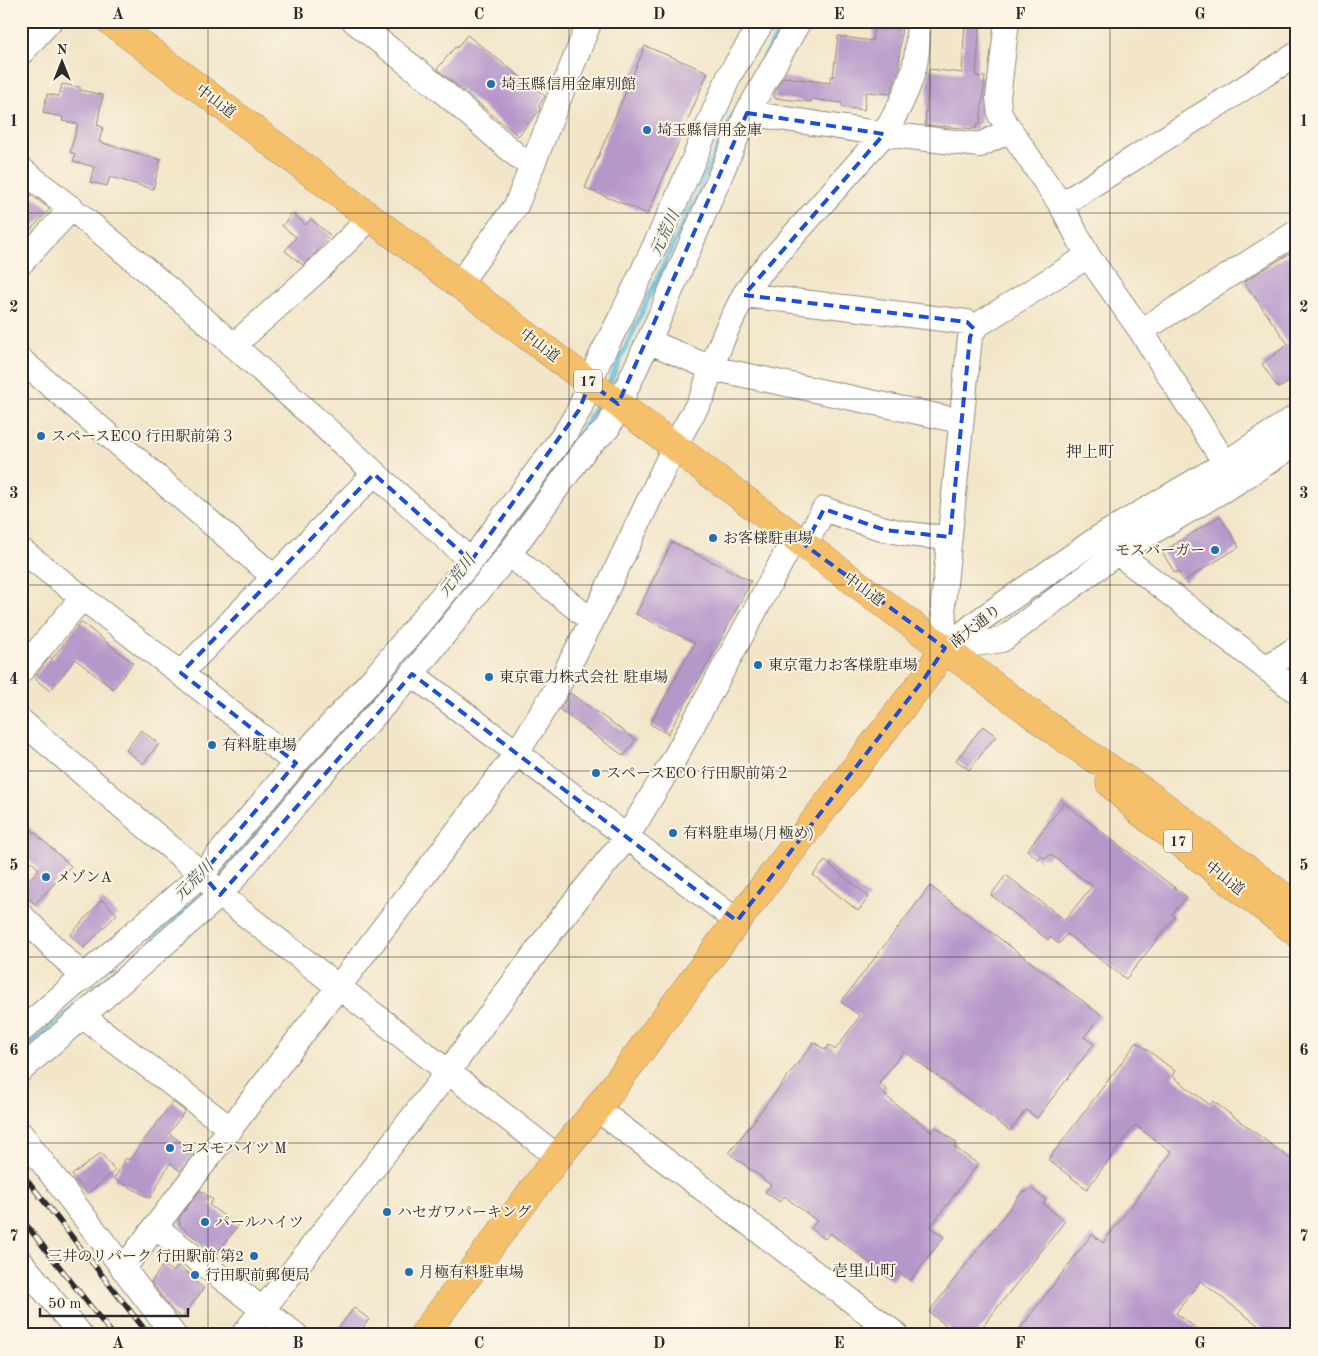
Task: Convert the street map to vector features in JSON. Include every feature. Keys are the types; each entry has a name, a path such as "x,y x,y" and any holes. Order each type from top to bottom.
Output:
{"main road":[{"name":"中山道","path":"110,21 674,447 1067,740 1149,795 1297,907"},
{"path":"424,1335 558,1157 597,1109 737,921 924,680 945,648"},
{"name":"中山道","path":"1067,740 1139,811 1297,933"}],"street":[{"path":"21,53 50,21"},
{"path":"354,21 434,84 521,159 532,164"},
{"path":"459,284 516,206 590,21"},
{"path":"21,1031 202,874 296,763 378,673 470,561 566,432 579,410 599,360 622,317 676,201 730,74 763,21"},
{"path":"21,1070 220,894 316,780 412,674 509,554 587,447 608,428 648,341 747,112 799,21"},
{"path":"123,1269 517,753 557,688 592,621 674,447 703,395 711,368 726,331 744,295 760,273 884,134 906,95 915,63 919,21"},
{"path":"1007,21 998,98 1000,115 1060,205 1088,256 1141,331 1231,473"},
{"path":"1060,205 1297,54"},
{"path":"747,112 884,134 980,144 1010,130"},
{"path":"21,169 72,208 233,346 470,561"},
{"path":"21,263 72,208"},
{"path":"233,346 318,270 370,218"},
{"path":"1141,331 1297,232"},
{"path":"945,648 943,603 970,337 974,329 1088,256"},
{"path":"744,295 967,322 974,329"},
{"path":"648,341 711,368 960,421"},
{"path":"21,360 274,577"},
{"name":"南大通り","path":"945,648 1002,640 1117,552 1231,473 1297,416"},
{"name":"南大通り","path":"945,648 980,620 1098,538 1297,443"},
{"path":"181,673 374,474"},
{"path":"243,1335 448,1072 556,925 627,837 800,541 824,509 885,530 932,538 950,538"},
{"path":"1098,538 1297,692"},
{"path":"21,550 296,763"},
{"path":"509,554 592,621"},
{"path":"21,671 82,598"},
{"path":"1266,668 1297,648"},
{"path":"412,674 737,921"},
{"path":"21,721 202,874 220,894 558,1157"},
{"path":"21,915 84,978"},
{"path":"82,1016 231,1128"},
{"path":"597,1109 897,1335"},
{"path":"21,1134 174,1335"},
{"path":"155,1228 296,1335"},
{"path":"21,1262 81,1335"}],"highlighted area":[{"path":"747,113 884,134 744,295 967,322 974,329 970,337 950,537 885,530 824,509 805,545 945,648 924,679 737,921 412,674 220,895 202,874 296,763 181,673 374,474 471,561 579,410 590,383 618,404"}],"building":[{"path":"875,21 902,21 900,66 890,94 866,92 864,110 842,107 842,103 811,99 811,102 774,98 783,77 830,83 831,76 833,77 838,36 872,41"},
{"path":"965,21 980,21 976,76 985,77 980,124 977,124 976,129 925,125 929,69 962,73"},
{"name":"埼玉縣信用金庫別館","path":"467,35 545,96 539,106 540,110 518,136 437,69"},
{"name":"埼玉縣信用金庫","path":"645,46 708,72 648,214 585,188"},
{"path":"62,84 80,87 80,90 103,95 97,125 103,127 99,142 161,160 153,189 110,177 107,186 90,182 94,167 73,161 75,154 70,152 78,124 62,121 63,117 43,113 47,94 59,96"},
{"path":"21,187 50,209 21,240"},
{"path":"292,213 306,225 311,219 330,235 303,265 285,251 296,237 282,226"},
{"path":"1297,249 1297,378 1278,388 1262,364 1288,344 1244,282"},
{"path":"1220,516 1239,547 1184,581 1178,571 1175,573 1162,552"},
{"path":"672,542 751,581 714,653 668,734 650,724 695,643 636,614"},
{"path":"81,622 133,663 113,689 75,659 50,691 34,678 50,657 52,659"},
{"path":"570,693 636,740 624,756 560,710"},
{"path":"983,726 996,736 969,770 956,760"},
{"path":"141,730 159,744 143,764 126,750"},
{"path":"1064,803 1187,897 1172,914 1175,917 1126,979 1067,934 1059,944 1050,937 1048,940 991,895 1006,875 1065,920 1092,886 1050,854 1046,859 1041,856 1039,860 1027,850"},
{"path":"21,820 71,866 35,904 21,891 21,888 39,869 21,853"},
{"path":"825,861 869,897 858,911 813,875"},
{"path":"930,886 1101,1015 1084,1037 1094,1044 1037,1118 1026,1110 1010,1131 904,1051 879,1083 887,1090 884,1095 932,1132 936,1127 957,1143 954,1147 978,1164 930,1227 944,1237 910,1281 899,1272 892,1280 830,1233 825,1239 811,1228 817,1221 784,1196 780,1202 765,1192 771,1185 729,1153 814,1042 825,1050 829,1045 835,1050 860,1016 841,1002"},
{"path":"102,900 117,914 84,948 70,935"},
{"path":"1137,1042 1175,1071 1172,1076 1210,1105 1213,1101 1297,1164 1297,1335 1271,1335 1200,1281 1176,1313 1205,1335 1015,1335 1092,1234 1103,1243 1172,1152 1135,1125 1087,1189 1048,1160"},
{"path":"173,1102 185,1111 169,1133 195,1153 180,1171 170,1163 150,1198 114,1179 126,1158 129,1160"},
{"path":"101,1153 115,1171 87,1194 72,1175"},
{"path":"1030,1188 1046,1200 1043,1204 1065,1221 976,1335 958,1335 929,1312 1023,1191 1026,1193"},
{"name":"パールハイツ","path":"200,1190 213,1200 209,1205 238,1226 216,1254 180,1226 179,1218"},
{"path":"163,1265 173,1272 178,1266 196,1279 194,1281 204,1288 182,1318 173,1311 151,1282"},
{"path":"354,1308 369,1319 358,1335 333,1335"}],"waterway":[{"name":"元荒川","path":"759,67 785,21"},
{"name":"元荒川","path":"607,388 735,111"},
{"name":"元荒川","path":"497,546 569,452 600,400"},
{"name":"元荒川","path":"331,746 459,594"},
{"name":"元荒川","path":"215,880 307,773"},
{"name":"元荒川","path":"153,938 208,889"},
{"name":"元荒川","path":"21,1052 118,969"}],"railway":[{"path":"21,1172 149,1335"},
{"path":"21,1218 113,1335"}],"place":[{"name":"埼玉縣信用金庫別館","path":"491,84"},
{"name":"埼玉縣信用金庫","path":"647,130"},
{"name":"スペースECO 行田駅前第３","path":"41,436"},
{"name":"お客様駐車場","path":"713,538"},
{"name":"モスバーガー","path":"1215,550"},
{"name":"東京電力お客様駐車場","path":"758,665"},
{"name":"東京電力株式会社 駐車場","path":"489,677"},
{"name":"有料駐車場","path":"212,745"},
{"name":"スペースECO 行田駅前第２","path":"596,773"},
{"name":"有料駐車場(月極め)","path":"673,833"},
{"name":"メゾンA","path":"46,877"},
{"name":"コスモハイツ M","path":"170,1148"},
{"name":"ハセガワパーキング","path":"387,1212"},
{"name":"パールハイツ","path":"205,1222"},
{"name":"三井のリパーク 行田駅前 第2","path":"254,1256"},
{"name":"月極有料駐車場","path":"409,1272"},
{"name":"行田駅前郵便局","path":"195,1275"}],"district":[{"name":"押上町","path":"1090,451"},
{"name":"壱里山町","path":"864,1270"}]}
